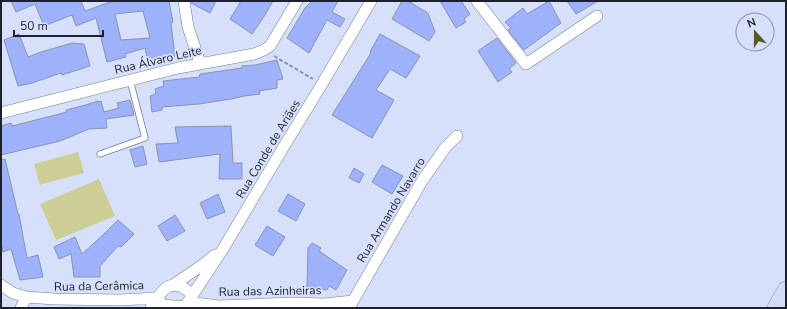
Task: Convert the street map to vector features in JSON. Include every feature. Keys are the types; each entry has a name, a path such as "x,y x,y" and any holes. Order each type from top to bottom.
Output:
{"main road":[{"path":"776,308 786,290"}],"street":[{"path":"184,1 188,27 200,63"},
{"path":"264,50 270,46 296,1"},
{"name":"Rua Conde de Ariães","path":"187,303 223,249 371,1"},
{"path":"477,1 526,64 597,16"},
{"name":"Rua Álvaro Leite","path":"1,112 178,68 254,54 264,50"},
{"name":"Rua Armando Navarro","path":"351,304 422,180 445,148 457,136"},
{"name":"Rua da Cerâmica","path":"1,285 13,293 26,298 55,300 79,304 120,300 162,303 164,289 173,285 223,249"},
{"path":"173,285 180,286 187,303"},
{"path":"21,308 26,298"},
{"path":"151,308 162,303"},
{"name":"Rua das Azinheiras","path":"162,303 187,303 218,306 351,304"}],"lane":[{"path":"100,154 145,138 129,80"}],"path":[{"path":"264,50 312,78"}],"green space":[{"path":"78,152 84,173 40,185 34,164"},
{"path":"99,179 115,216 56,240 40,204"}],"building":[{"path":"11,1 81,1 85,11 113,1 169,1 173,22 171,23 175,56 148,61 145,48 125,54 126,57 107,62 96,18 76,26 72,15 44,26 35,4 16,12","holes":["143,11 150,38 121,40 115,14"]},
{"path":"191,1 216,1 210,13 191,3"},
{"path":"241,1 273,1 252,34 230,19"},
{"path":"312,1 338,1 332,12 345,19 340,27 327,20 309,53 287,38 305,8"},
{"path":"402,1 408,1 428,13 435,32 429,41 392,19"},
{"path":"440,1 461,1 470,14 464,19 466,22 456,28"},
{"path":"549,1 561,23 524,50 508,30 511,28 505,22 523,8 527,14"},
{"path":"567,1 598,1 576,14"},
{"path":"19,34 28,57 72,43 84,44 90,66 18,86 4,40"},
{"path":"380,34 420,56 406,78 390,69 376,90 394,100 372,138 332,115 371,53 370,52"},
{"path":"497,38 516,63 509,69 512,72 498,82 478,51"},
{"path":"277,60 283,79 277,80 277,88 259,91 260,94 231,99 199,104 162,107 162,110 152,112 150,96 156,94 155,89 164,86 163,81 199,77 200,74 242,68 242,66 255,65"},
{"path":"130,100 134,115 106,119 107,128 89,129 60,141 1,155 1,126 11,123 12,126 67,112 66,110 98,101 101,101 104,112 119,108 117,103"},
{"path":"231,126 233,163 242,163 242,179 219,179 220,154 159,162 156,144 178,143 175,127"},
{"path":"143,146 147,164 135,167 130,150"},
{"path":"5,159 19,214 27,258 38,255 43,277 20,280 11,249 3,252 1,243 1,160"},
{"path":"382,165 403,176 392,194 372,182"},
{"path":"354,168 364,174 359,183 349,178"},
{"path":"218,194 225,212 207,219 200,203"},
{"path":"288,194 305,204 296,221 278,211"},
{"path":"175,215 185,231 167,241 158,226"},
{"path":"118,220 134,234 121,247 118,246 100,266 100,277 74,277 71,254 59,259 54,247 75,237 82,254"},
{"path":"267,226 285,237 273,256 255,245"},
{"path":"312,243 321,248 319,251 347,270 336,290 329,286 327,290 307,287 308,248"}]}
